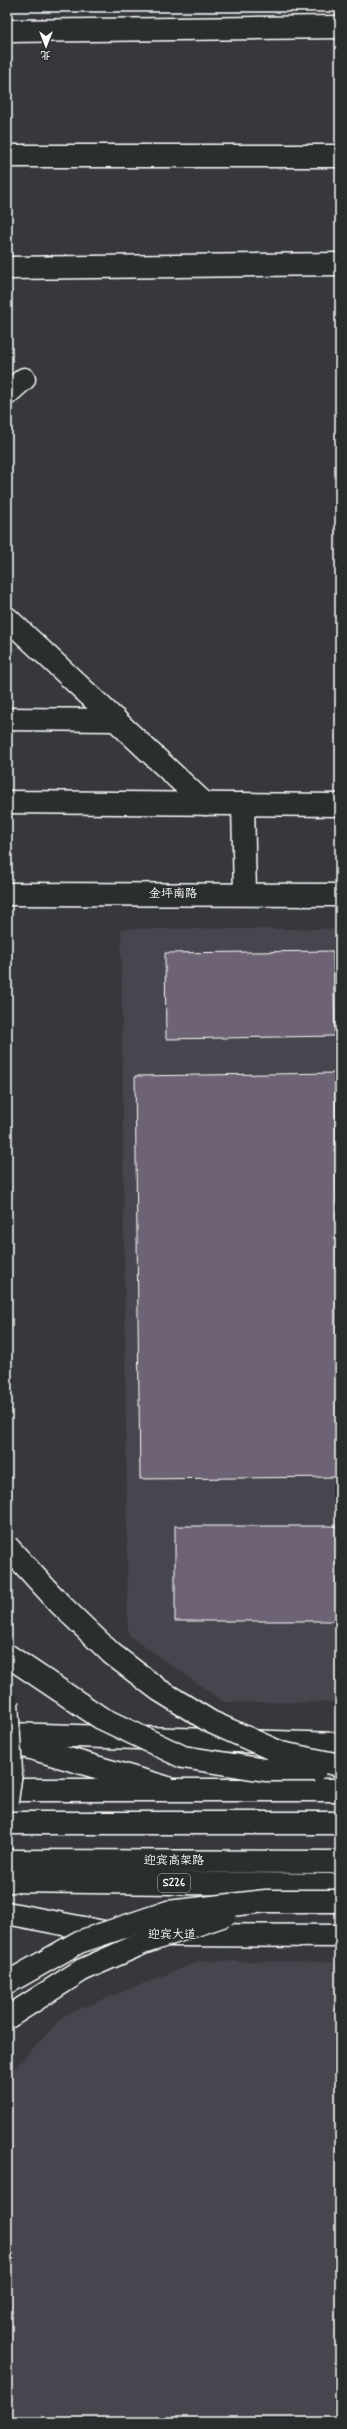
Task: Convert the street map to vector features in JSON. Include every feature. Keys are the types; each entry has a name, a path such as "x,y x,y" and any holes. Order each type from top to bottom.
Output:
{"main road":[{"path":"7,31 340,27"},
{"path":"7,156 340,156"},
{"path":"7,268 340,264"},
{"path":"7,379 24,379 7,394"},
{"path":"7,618 205,804"},
{"path":"7,639 29,639"},
{"path":"7,718 116,720"},
{"path":"7,802 340,805"},
{"path":"244,804 244,894"},
{"name":"金坪南路","path":"7,894 340,895"},
{"path":"7,1546 60,1604 112,1654 159,1690 211,1722 281,1753 340,1765"},
{"path":"7,1655 101,1718 183,1757 265,1770 340,1770"},
{"path":"7,1702 11,1772 7,1802"},
{"path":"7,1734 340,1744"},
{"path":"7,1741 172,1789"},
{"path":"7,1790 340,1790"},
{"path":"7,1823 340,1823"},
{"name":"迎宾高架路","path":"7,1861 340,1862"},
{"name":"S226","path":"7,1881 340,1884"},
{"path":"7,2018 82,1970 143,1943 266,1901"},
{"path":"7,1983 80,1942 168,1912 266,1901 340,1901"},
{"name":"迎宾大道","path":"7,1914 110,1934 340,1936"}],"shaded area":[{"path":"121,929 340,929 340,1702 224,1702 128,1635"},
{"path":"200,1961 340,1962 340,2422 7,2422 7,2076 65,2015"}],"building":[{"path":"333,951 335,1036 166,1039 165,953"},
{"path":"335,1073 340,1477 140,1479 135,1076"},
{"path":"175,1526 340,1526 340,1621 175,1621"}]}
